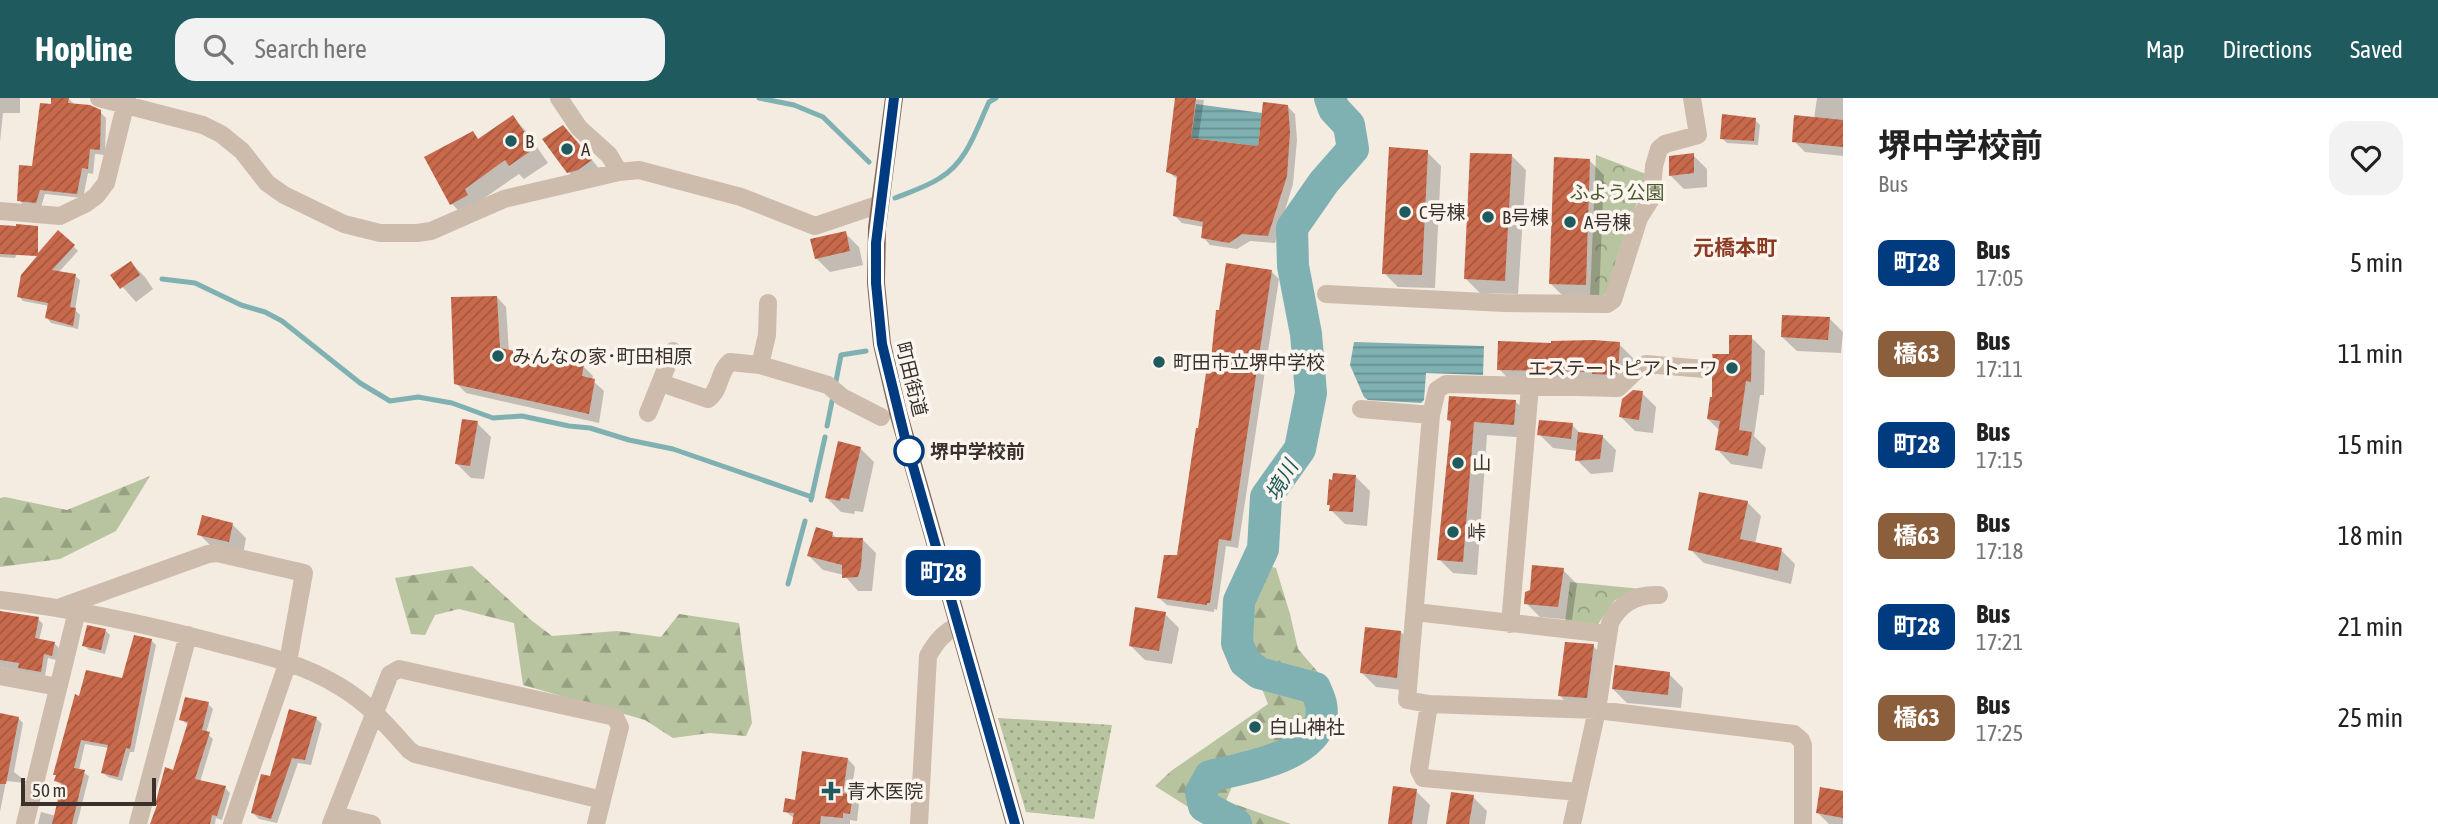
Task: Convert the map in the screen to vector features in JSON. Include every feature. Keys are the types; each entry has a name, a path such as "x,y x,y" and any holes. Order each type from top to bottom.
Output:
{"main road":[{"name":"町田街道","path":"894,98 876,243 876,283 882,344 898,412 1014,824"}],"street":[{"path":"99,98 126,102 203,125 221,134 242,151 267,183 284,195 344,224 380,233 432,231 504,199 619,172 639,170 741,197 815,226 880,204"},
{"path":"559,98 579,128 609,155 619,172"},
{"path":"1325,294 1504,303 1606,304 1613,300 1639,218 1651,200 1654,166 1659,149 1665,144 1699,135 1692,98"},
{"path":"0,211 60,216 96,196 106,183 126,102"},
{"path":"760,365 766,335 768,303"},
{"path":"648,413 673,351"},
{"path":"661,383 708,399 713,396 722,370 730,362 760,365 828,385 842,397 881,417"},
{"path":"1704,369 1646,364 1618,388 1441,385 1434,394 1431,415 1407,700 1429,704 1597,710 1799,737 1803,745 1804,824"},
{"path":"1510,624 1530,386"},
{"path":"1361,409 1431,415"},
{"path":"69,609 208,554 217,553 304,573 288,662 232,824"},
{"path":"1572,824 1597,710 1608,634 1614,616 1625,603 1641,596 1659,595"},
{"path":"0,600 69,609 188,635 288,662 339,685 376,711 415,754 602,800"},
{"path":"24,824 58,687 69,609"},
{"path":"1415,612 1608,634"},
{"path":"919,824 928,656 946,632 957,626"},
{"path":"138,824 188,635"},
{"path":"372,824 333,820 390,674 399,669 611,715 619,721 620,727 596,824"},
{"path":"0,676 58,687"},
{"path":"1429,704 1419,770 1423,778 1578,792"}],"green space":[{"name":"ふよう公園","path":"1596,155 1646,174 1608,292 1601,297 1590,297"},
{"path":"150,476 116,531 60,559 0,567 0,498 67,510"},
{"path":"1264,565 1276,568 1298,649 1323,678 1328,729 1315,755 1233,784 1226,801 1291,824 1215,824 1155,786 1171,771 1268,704 1249,656 1247,610"},
{"path":"472,566 552,636 617,631 661,637 679,614 739,623 752,723 746,736 710,733 673,738 645,720 523,685 514,623 459,609 435,615 425,635 411,634 395,578"},
{"path":"1570,582 1642,589 1615,600 1598,624 1565,622"},
{"path":"998,718 1112,725 1094,819 1026,812"}],"water":[{"path":"1196,104 1262,113 1258,146 1191,138"},
{"path":"1354,342 1484,346 1483,375 1426,373 1424,400 1421,403 1368,400 1364,397 1350,365"}],"building":[{"path":"51,98 69,98 68,103 90,105 101,110 100,150 90,149 88,169 82,168 77,194 40,190 36,203 17,201 19,165 32,166 40,103 51,104"},
{"path":"1175,98 1196,98 1191,138 1258,146 1263,102 1288,105 1290,132 1287,176 1268,236 1242,234 1229,243 1201,238 1203,222 1173,216 1177,176 1166,172"},
{"path":"1722,114 1756,118 1754,141 1720,139"},
{"path":"513,115 535,148 509,166 505,160 465,189 468,195 450,205 424,157 473,131 478,139"},
{"path":"1794,115 1843,120 1843,147 1792,142"},
{"name":"A","path":"563,125 592,160 578,170 567,173 542,139"},
{"name":"C号棟","path":"1389,147 1428,150 1422,275 1382,274"},
{"name":"B号棟","path":"1470,153 1512,154 1505,281 1464,279"},
{"path":"1694,153 1694,173 1669,176 1669,156"},
{"name":"A号棟","path":"1554,157 1590,159 1586,285 1549,284"},
{"path":"0,225 38,226 38,253 58,230 75,245 52,270 76,274 70,307 76,308 73,326 45,318 48,303 17,297 21,275 37,256 0,254"},
{"path":"846,231 850,251 815,259 810,239"},
{"path":"131,261 140,275 120,289 110,275"},
{"path":"1226,263 1272,270 1231,541 1219,539 1210,603 1207,605 1157,598 1164,555 1177,555 1196,428 1208,359 1211,359 1216,310 1219,310"},
{"name":"みんなの家･町田相原","path":"497,296 500,348 584,364 582,376 595,379 589,414 454,384 451,297"},
{"path":"1782,315 1830,317 1828,340 1781,337"},
{"path":"1729,335 1752,335 1751,382 1746,381 1739,430 1752,432 1748,456 1715,450 1720,421 1707,419 1715,371 1712,354 1729,354"},
{"path":"1593,340 1620,342 1618,372 1615,375 1497,370 1498,341 1551,343"},
{"path":"1633,390 1643,391 1639,420 1619,417 1622,399"},
{"path":"1449,396 1516,400 1514,425 1474,422 1463,562 1437,560 1451,421 1447,420"},
{"path":"462,419 478,421 470,466 455,464"},
{"path":"1539,420 1573,423 1571,439 1537,435"},
{"path":"1578,432 1603,435 1600,459 1575,461"},
{"path":"838,441 861,447 849,499 841,498 840,501 825,498"},
{"path":"1333,473 1356,475 1353,512 1329,511 1329,479 1332,480"},
{"path":"1699,492 1748,501 1740,539 1782,548 1778,571 1688,550"},
{"path":"202,515 233,523 229,542 197,535"},
{"path":"816,527 833,532 832,537 863,538 858,577 842,578 842,565 807,556"},
{"path":"1532,565 1564,568 1558,607 1524,604 1525,592 1530,590"},
{"path":"1135,607 1166,612 1159,651 1129,646"},
{"path":"0,611 39,617 35,638 55,642 52,656 44,654 41,672 18,668 19,663 0,660"},
{"path":"87,625 106,629 101,650 82,646"},
{"path":"1365,627 1401,631 1397,678 1360,673"},
{"path":"134,635 152,639 130,749 126,748 118,777 101,773 108,745 81,740 74,768 85,770 72,824 52,824 62,783 54,781 56,775 53,775 75,694 79,696 86,670 122,678"},
{"path":"1565,642 1594,644 1587,698 1558,696"},
{"path":"1615,665 1670,672 1668,695 1612,689"},
{"path":"185,697 209,702 202,730 210,732 195,779 226,786 217,816 212,815 210,824 150,824 165,767 173,770 188,722 179,720"},
{"path":"289,709 317,717 305,760 292,758 271,819 251,813 261,774 270,776"},
{"path":"0,713 19,717 6,784 0,784"},
{"path":"802,751 848,758 843,793 853,795 850,814 843,813 843,818 821,816 820,824 792,824 794,813 783,812 785,798 795,800"},
{"path":"1393,786 1417,789 1412,824 1388,824"},
{"path":"1820,787 1843,791 1843,818 1816,813"},
{"path":"1451,792 1474,795 1469,824 1446,824"}],"waterway":[{"path":"759,98 794,105 823,117 869,162"},
{"path":"895,198 929,184 949,171 970,144 989,102 996,98"},
{"name":"境川","path":"1236,824 1204,806 1201,792 1210,776 1282,756 1313,736 1320,721 1321,704 1315,688 1259,673 1245,662 1237,643 1239,601 1263,549 1266,497 1300,449 1311,393 1306,334 1293,266 1292,228 1324,182 1353,149 1349,125 1334,109 1330,98"},
{"path":"162,279 195,283 282,321 360,383 390,401 418,397 452,403 493,418 522,416 590,428 673,449 812,497"},
{"path":"836,381 841,355 866,351"},
{"path":"827,426 832,401"},
{"path":"811,500 825,437"},
{"path":"788,584 805,521"}],"bus line":[{"name":"町28","path":"894,98 876,243 876,283 882,344 892,390 957,626 1015,824"}],"place":[{"name":"B","path":"511,141"},
{"name":"A","path":"567,149"},
{"name":"C号棟","path":"1405,212"},
{"name":"B号棟","path":"1488,217"},
{"name":"A号棟","path":"1570,222"},
{"name":"みんなの家･町田相原","path":"498,356"},
{"name":"町田市立堺中学校","path":"1159,362"},
{"name":"エステートピアトーワ","path":"1732,368"},
{"name":"堺中学校前","path":"909,451"},
{"name":"山","path":"1458,463"},
{"name":"峠","path":"1453,532"},
{"name":"白山神社","path":"1255,727"},
{"name":"青木医院","path":"831,791"}],"district":[{"name":"元橋本町","path":"1735,247"}]}
